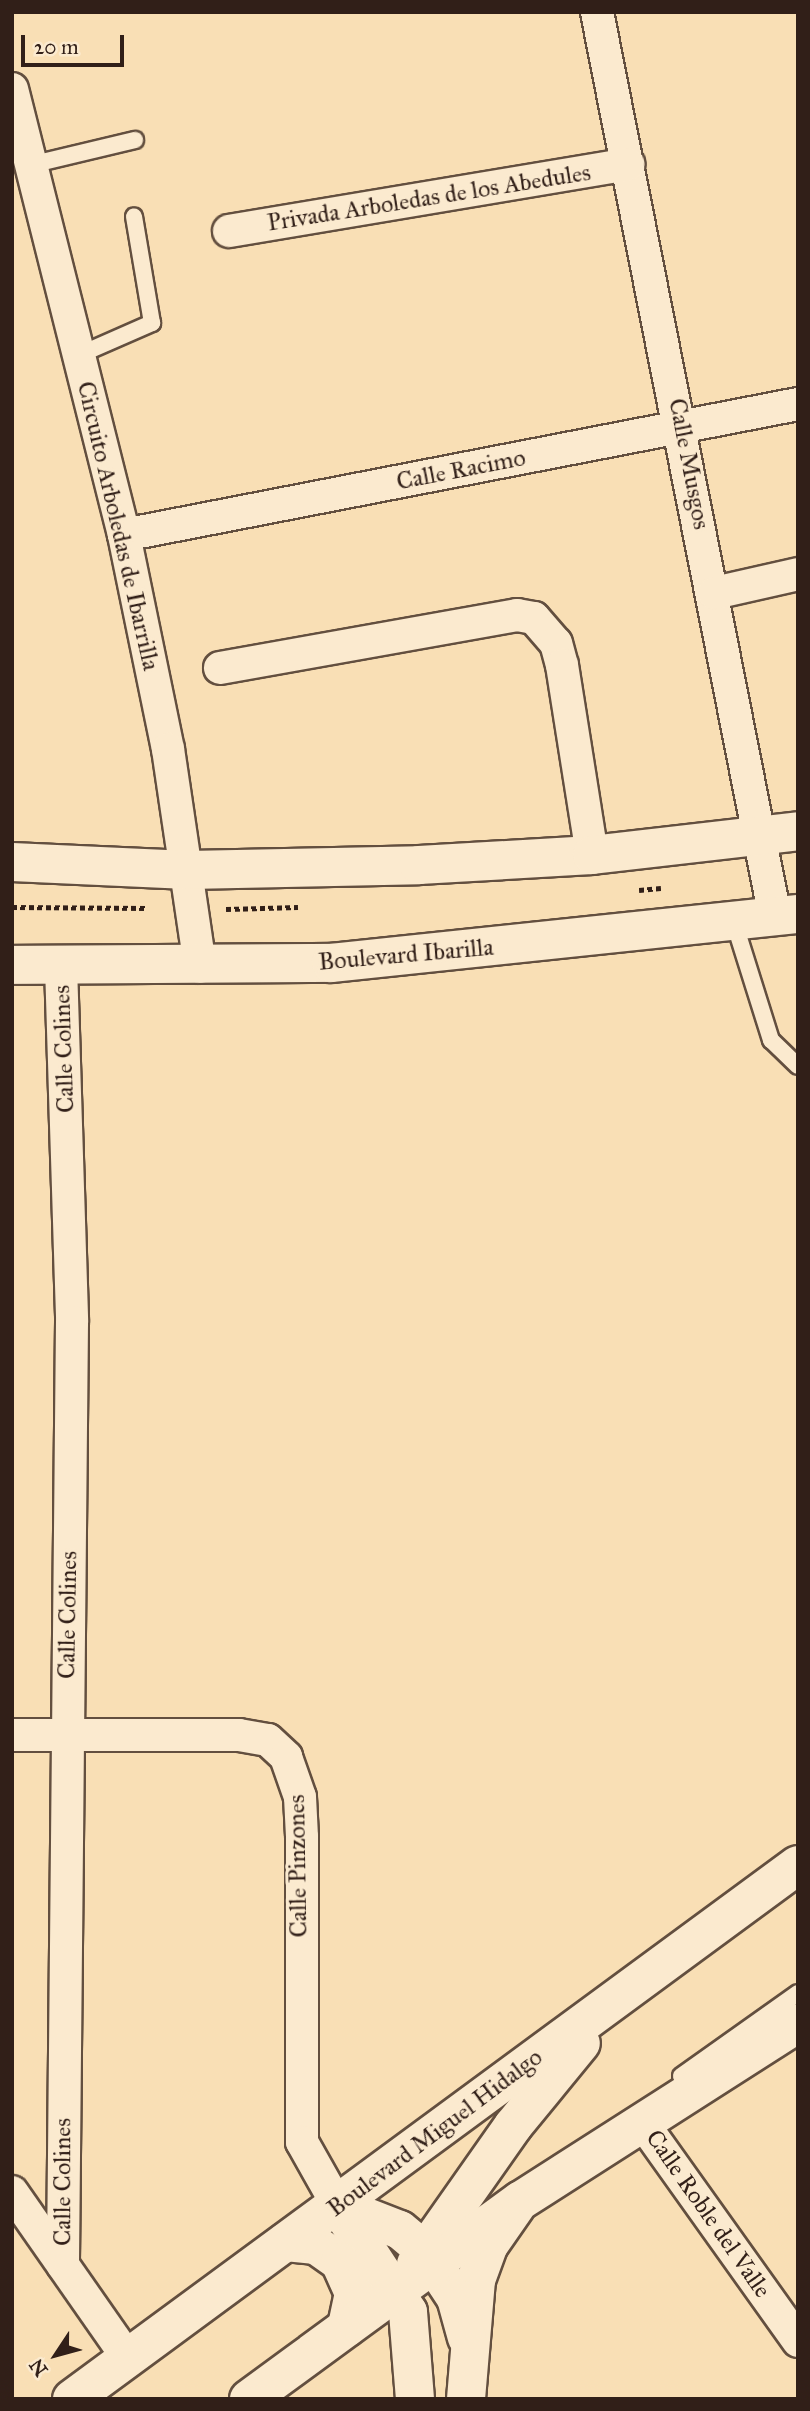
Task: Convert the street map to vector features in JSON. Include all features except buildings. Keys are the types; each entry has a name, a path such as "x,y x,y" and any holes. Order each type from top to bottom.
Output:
{"main road":[{"path":"12,862 188,870 592,855 798,831"},
{"name":"Boulevard Ibarilla","path":"12,965 200,967 331,963 786,916"},
{"name":"Boulevard Miguel Hidalgo","path":"72,2399 338,2206 798,1865"},
{"path":"249,2399 398,2290 430,2257 513,2126 632,1987"},
{"path":"430,2257 798,2023"},
{"path":"466,2399 470,2304 489,2245 520,2201"},
{"path":"338,2206 400,2230 430,2257 456,2298 467,2338"},
{"path":"338,2206 398,2290 414,2339 415,2399"},
{"path":"286,2242 316,2245 340,2262 354,2293 347,2327"}],"street":[{"name":"Calle Musgos","path":"597,12 682,427 756,836 786,916"},
{"name":"Circuito Arboledas de Ibarrilla","path":"12,89 124,535 188,870 200,967"},
{"name":"Privada Arboledas de los Abedules","path":"229,230 628,164"},
{"name":"Calle Racimo","path":"124,535 798,404"},
{"path":"714,593 798,574"},
{"path":"220,668 517,615 534,618 556,643 562,665 592,855"},
{"name":"Calle Colines","path":"61,966 72,1322 63,2265"},
{"name":"Calle Pinzones","path":"12,1735 239,1735 268,1740 286,1757 300,1797 302,1837 302,2142 338,2206"},
{"name":"Calle Roble del Valle","path":"642,2122 798,2342"},
{"path":"12,2192 128,2358"}],"lane":[{"path":"30,165 135,140"},
{"path":"79,355 152,323 134,217"},
{"path":"734,922 772,1040 798,1066"},
{"path":"520,2201 554,2162 798,1993"}]}
